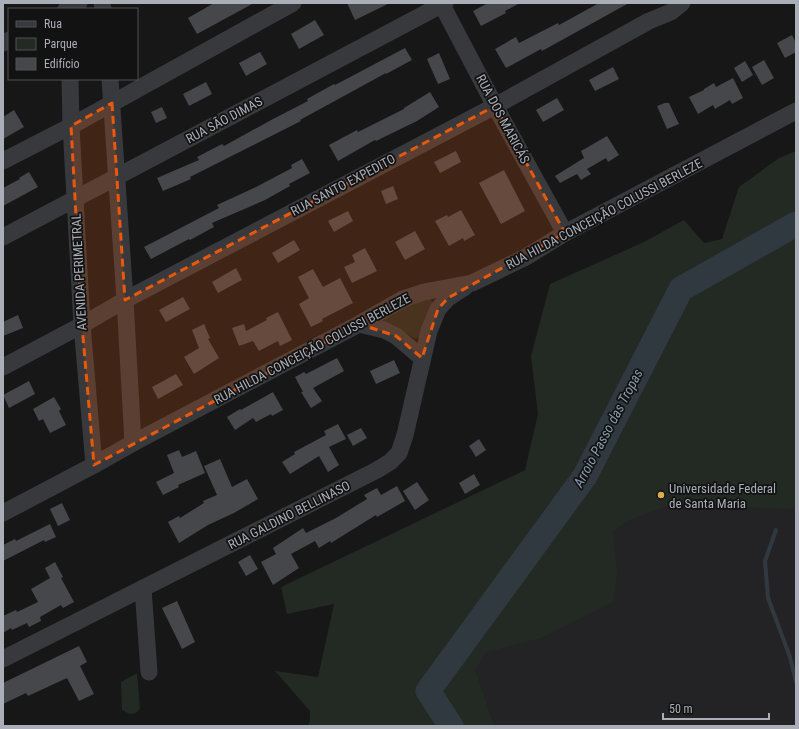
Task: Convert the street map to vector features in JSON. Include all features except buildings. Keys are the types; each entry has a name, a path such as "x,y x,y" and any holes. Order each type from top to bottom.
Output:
{"street":[{"path":"3,161 71,126 293,3"},
{"name":"RUA SANTO EXPEDITO","path":"3,367 82,325 125,300 495,106 649,21 671,12 682,3"},
{"name":"RUA DOS MARICÁS","path":"443,4 495,106 565,233"},
{"name":"RUA SÃO DIMAS","path":"3,237 443,4"},
{"name":"AVENIDA PERIMETRAL","path":"70,80 71,126 82,325 94,465"},
{"path":"110,80 133,443"},
{"name":"RUA HILDA CONCEIÇÃO COLUSSI BERLEZE","path":"3,513 359,324 403,299 431,290 472,283 526,257 565,233 796,111"},
{"name":"RUA GALDINO BELLINASO","path":"3,659 377,470 390,462 399,453 405,435 429,331 438,309 448,298 472,283"},
{"path":"431,290 441,305"},
{"path":"359,324 384,330 396,336 422,358"},
{"path":"143,588 149,672"}],"highlighted area":[{"path":"112,103 125,300 495,106 565,233 448,298 438,309 422,358 396,336 359,324 94,465 82,325 71,126"}],"shaded area":[{"name":"Universidade Federal de Santa Maria","path":"796,204 796,726 429,726"}],"green space":[{"path":"796,151 796,509 670,505 627,521 613,532 617,574 613,602 541,638 486,652 475,670 494,726 308,726 310,721 310,711 275,671 318,677 334,604 287,614 281,587 525,470 538,414 531,356 550,284 644,242 684,220 704,243 722,239 739,187 779,158"},
{"path":"429,297 435,306 419,338 414,338 397,328 373,322 408,302"},
{"path":"137,673 140,708 136,713 130,714 122,710 121,682"}],"waterway":[{"name":"Arroio Passo das Tropas","path":"451,726 428,691 585,476 681,289 796,224"},
{"path":"776,530 765,561 768,598 790,657 796,682"}],"place":[{"name":"Universidade Federal de Santa Maria","path":"661,495"}]}
